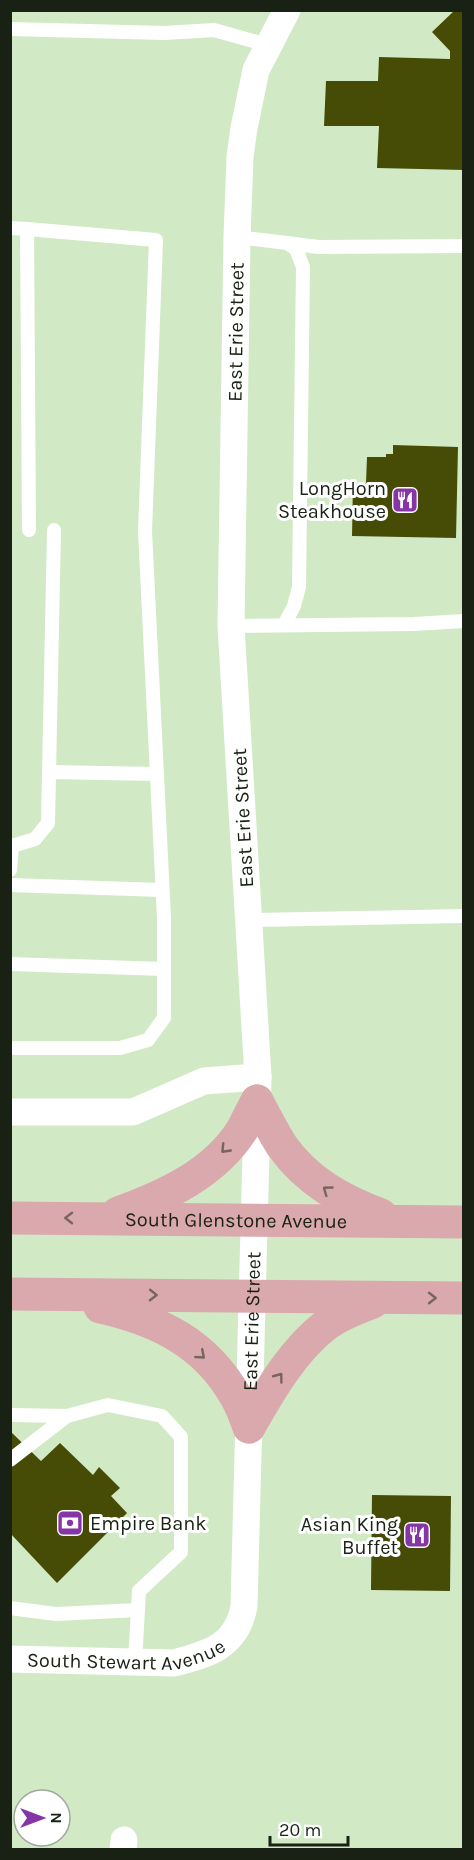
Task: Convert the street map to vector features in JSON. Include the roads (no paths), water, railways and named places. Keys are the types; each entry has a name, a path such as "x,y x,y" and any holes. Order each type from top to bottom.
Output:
{"main road":[{"path":"102,1219 182,1186 205,1168 241,1131 257,1089"},
{"path":"257,1089 281,1144 314,1180 336,1196 400,1222"},
{"name":"South Glenstone Avenue","path":"10,1218 464,1222"},
{"path":"20,1294 464,1298"},
{"path":"20,1294 130,1314 156,1323 180,1337 205,1357 223,1377 237,1398 249,1427"},
{"path":"249,1427 270,1389 304,1347 327,1324 350,1311 383,1298"}],"street":[{"name":"East Erie Street","path":"234,1633 244,1606 257,1089 231,626 237,237 240,157 256,70 287,10"},
{"path":"10,1112 133,1112 204,1081 257,1089"},
{"name":"South Stewart Avenue","path":"10,1659 174,1663 198,1657 218,1648 234,1633"}],"lane":[{"path":"10,29 164,33 214,30 268,45"},
{"path":"10,228 156,240 145,531 164,969 164,1018 148,1040 120,1048 10,1048"},
{"path":"27,229 29,530"},
{"path":"237,237 318,247 464,246"},
{"path":"284,625 294,606 299,587 303,267 296,249 286,243"},
{"path":"10,870 12,846 35,839 48,823 54,530"},
{"path":"231,626 414,624 464,621"},
{"path":"49,772 157,774"},
{"path":"10,885 162,890"},
{"path":"249,920 464,916"},
{"path":"10,964 164,969"},
{"path":"10,1415 68,1416 108,1405 162,1416 181,1437 181,1552 139,1591 135,1662"},
{"path":"10,1460 68,1416"},
{"path":"10,1608 56,1614 138,1610"}],"place":[{"name":"LongHorn Steakhouse","path":"405,500"},
{"name":"Empire Bank","path":"70,1523"},
{"name":"Asian King Buffet","path":"417,1535"}]}
